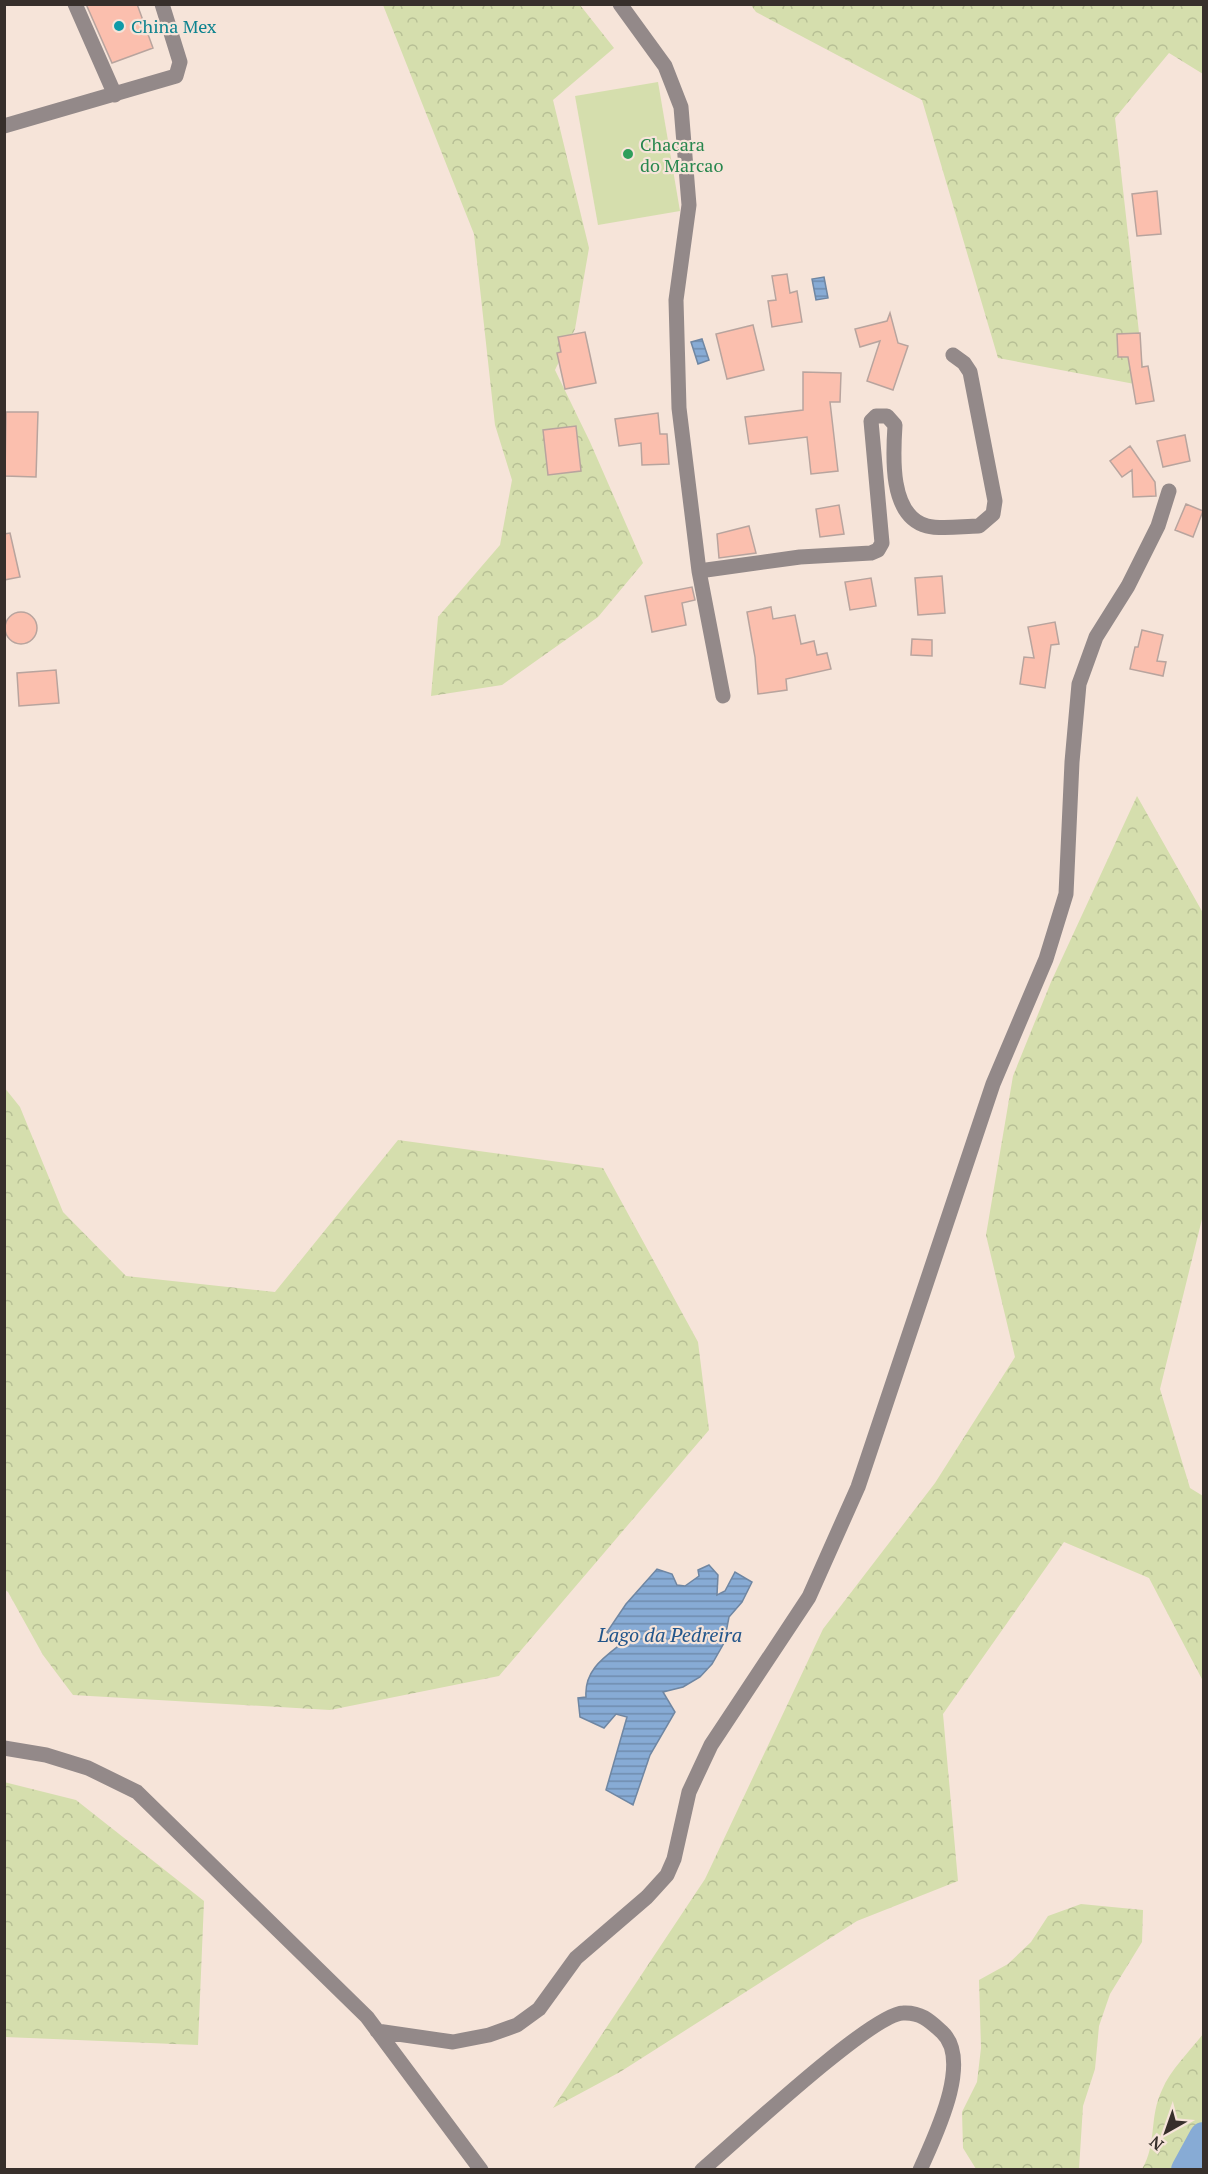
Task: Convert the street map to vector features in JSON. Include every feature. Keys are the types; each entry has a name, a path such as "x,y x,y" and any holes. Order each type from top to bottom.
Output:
{"street":[{"path":"75,4 115,95"},
{"path":"4,126 115,95 176,75 180,62 162,4"},
{"path":"620,4 665,66 681,107 689,205 676,300 679,397 699,571 723,696"},
{"path":"699,571 800,557 871,553 878,550 882,543 870,422 876,416 887,416 895,425 893,457 897,492 908,512 926,526 980,526 993,514 995,501 970,372 964,363 953,355"},
{"path":"377,2031 453,2042 489,2035 516,2025 539,2009 576,1958 647,1897 667,1875 674,1859 689,1792 711,1745 809,1597 858,1487 993,1084 1046,959 1066,894 1072,762 1079,684 1096,637 1128,586 1158,526 1169,490"},
{"path":"4,1748 46,1755 88,1768 137,1792 343,1992 377,2031 481,2169"},
{"path":"702,2169 861,2033 901,2013 920,2014 941,2031 949,2039 953,2061 945,2114 921,2169"}],"green space":[{"path":"383,5 580,5 614,48 553,100 589,248 575,329 555,370 590,442 643,563 598,617 502,685 431,696 438,617 500,545 512,480 495,425 474,234"},
{"path":"751,5 1203,5 1203,74 1169,53 1115,118 1145,386 998,358 922,100 756,12"},
{"name":"Chacara do Marcao","path":"658,82 680,211 598,225 575,96"},
{"path":"1137,796 1203,913 1203,1215 1160,1389 1190,1488 1203,1496 1203,1681 1149,1578 1064,1542 943,1714 958,1881 857,1921 620,2072 553,2108 705,1879 823,1629 935,1483 1015,1357 986,1235 1013,1076 1051,982"},
{"path":"4,1087 20,1107 63,1212 126,1276 275,1292 398,1140 603,1168 698,1342 709,1430 499,1676 330,1710 73,1695 43,1655 5,1590"},
{"path":"4,1782 76,1800 204,1901 198,2045 5,2037"},
{"path":"1081,1904 1143,1910 1142,1942 1110,1994 1099,2026 1095,2069 1083,2106 1079,2169 976,2169 963,2148 962,2112 977,2082 981,2048 979,1980 1008,1964 1031,1942 1048,1916"},
{"path":"1203,2034 1203,2169 1142,2169 1150,2150 1158,2100 1162,2090 1175,2068"}],"water":[{"path":"824,277 828,298 816,300 812,279"},
{"path":"702,339 709,360 698,364 691,342"},
{"name":"Lago da Pedreira","path":"709,1565 718,1575 717,1595 725,1591 735,1572 752,1582 742,1602 729,1617 724,1643 712,1664 700,1677 683,1687 663,1692 675,1712 650,1755 633,1805 606,1790 627,1717 616,1714 604,1728 580,1717 578,1698 586,1697 591,1672 621,1644 607,1632 626,1604 657,1569 672,1574 677,1585 685,1586 699,1576 698,1570"}],"building":[{"name":"China Mex","path":"86,4 137,4 153,48 112,63"},
{"path":"1157,191 1161,234 1137,236 1132,194"},
{"path":"787,274 790,293 797,291 802,322 772,327 768,301 776,300 772,276"},
{"path":"890,313 898,343 908,346 893,390 867,381 880,341 860,347 855,329 887,321"},
{"path":"753,325 764,370 727,379 716,334"},
{"path":"585,332 596,383 565,389 557,353 561,352 558,337"},
{"path":"1140,333 1142,367 1148,366 1154,401 1136,404 1128,357 1118,357 1117,334"},
{"path":"803,372 841,373 840,402 830,402 838,471 811,474 807,437 749,444 745,417 803,410"},
{"path":"6,412 38,412 36,477 5,476"},
{"path":"658,413 660,434 667,434 669,464 642,465 641,443 619,446 615,419"},
{"path":"576,426 581,471 548,475 543,430"},
{"path":"1185,435 1190,461 1163,467 1157,441"},
{"path":"1130,446 1155,482 1156,496 1133,497 1132,470 1122,477 1110,461"},
{"path":"1186,504 1203,511 1193,537 1175,530"},
{"path":"839,505 844,534 820,537 816,509"},
{"path":"749,526 756,553 719,558 717,534"},
{"path":"10,533 20,577 4,580 4,534"},
{"path":"942,576 945,613 918,615 915,578"},
{"path":"871,578 876,606 850,610 845,582"},
{"path":"692,587 695,600 682,603 686,625 652,632 645,596"},
{"path":"771,607 773,619 795,615 801,644 814,641 817,655 827,653 831,669 786,679 787,690 758,694 755,657 747,612"},
{"path":"21,612 32,617 37,628 32,639 21,644 10,639 5,628 10,617"},
{"path":"1055,622 1059,644 1051,645 1045,688 1020,684 1024,657 1034,658 1028,627"},
{"path":"1142,630 1163,635 1157,661 1166,662 1163,676 1130,669"},
{"path":"912,639 932,640 932,656 911,655"},
{"path":"56,670 59,703 19,706 17,673"}],"waterway":[{"path":"1186,2170 1204,2137"}],"place":[{"name":"China Mex","path":"119,26"},
{"name":"Chacara do Marcao","path":"628,154"}]}
